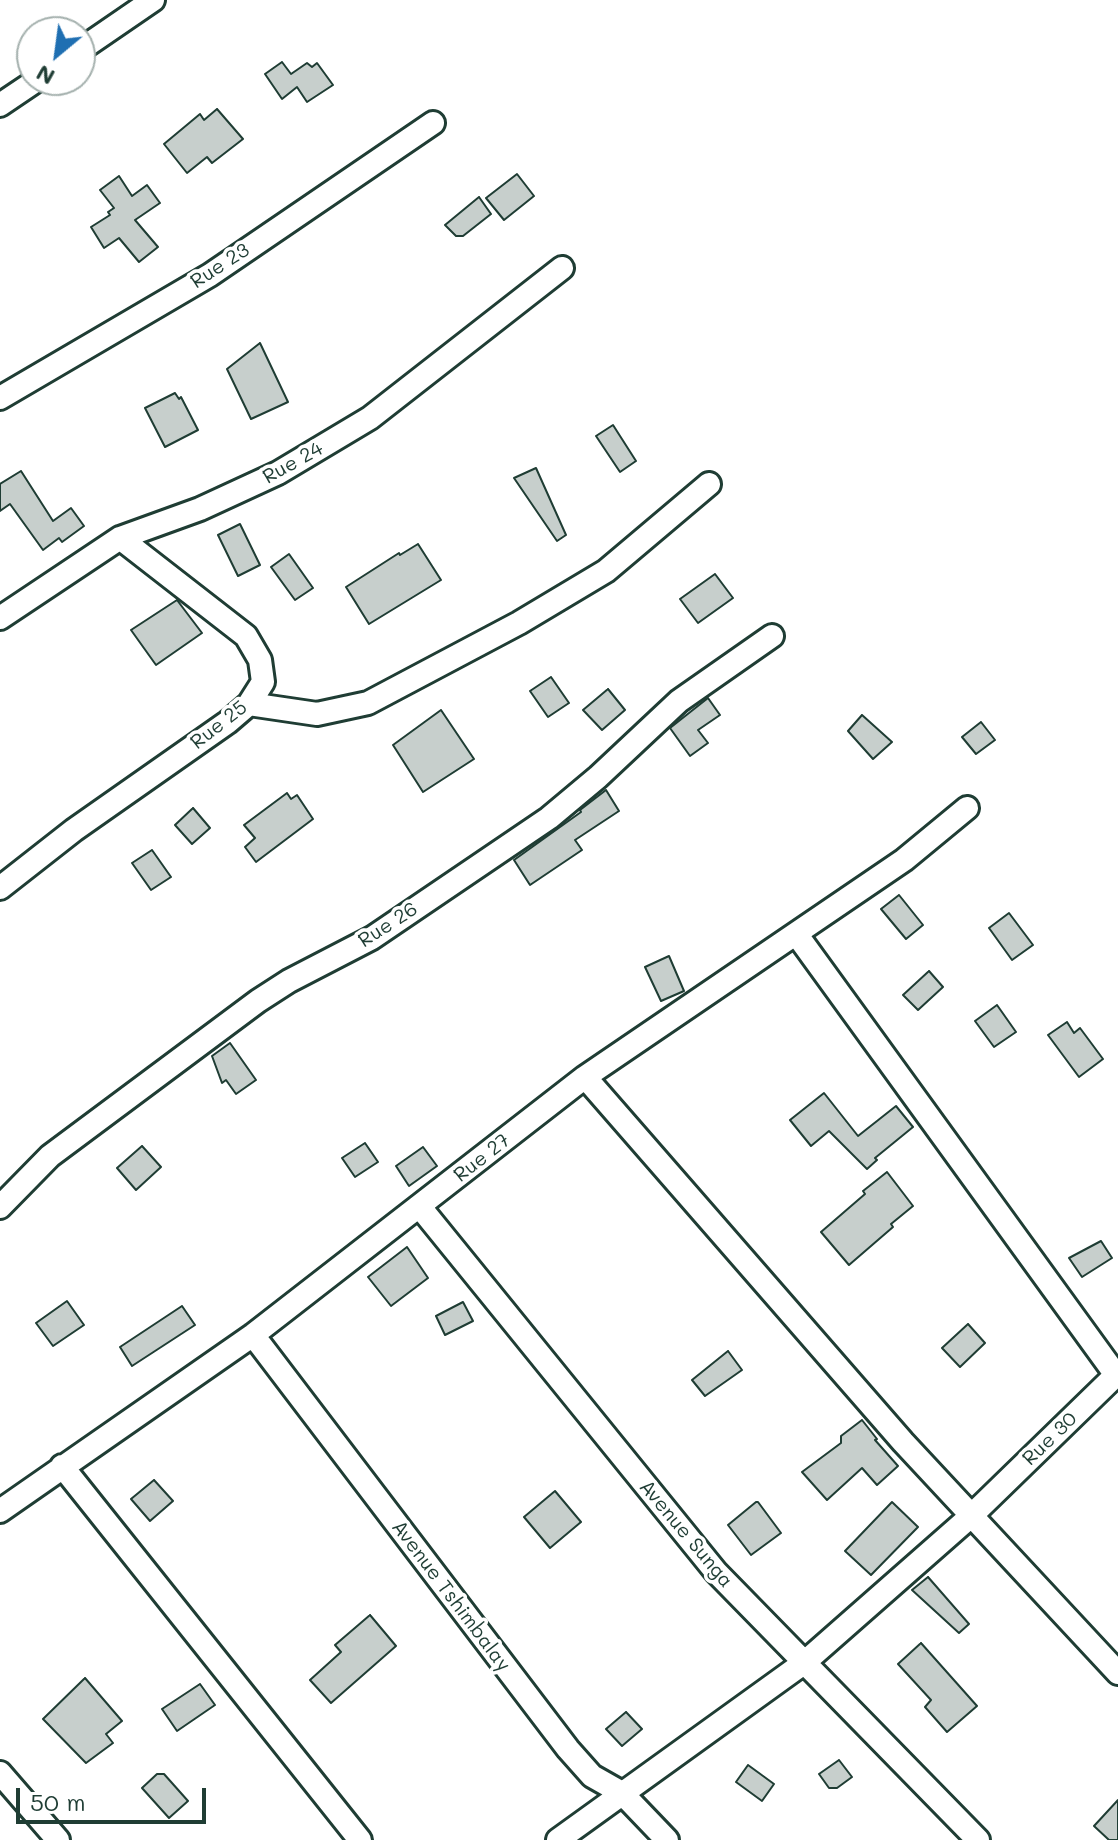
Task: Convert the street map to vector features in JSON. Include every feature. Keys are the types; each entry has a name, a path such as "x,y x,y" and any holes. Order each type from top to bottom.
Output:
{"street":[{"path":"96,39 153,0"},
{"name":"Rue 23","path":"0,398 210,275 433,123"},
{"name":"Rue 24","path":"0,618 120,538 200,509 278,473 370,418 562,268"},
{"path":"249,704 317,714 368,703 519,623 606,571 709,484"},
{"name":"Rue 25","path":"0,888 74,830 228,722 249,704 263,682 260,660 246,636 120,538"},
{"name":"Rue 26","path":"0,1207 50,1156 258,1001 289,981 372,938 549,818 679,701 772,636"},
{"name":"Rue 27","path":"0,1511 253,1335 585,1077 904,860 967,808"},
{"name":"Rue 30","path":"558,1840 805,1662 971,1516 1117,1375 797,935"},
{"path":"585,1077 903,1442 1118,1673"},
{"name":"Avenue Sunga","path":"420,1207 716,1572 978,1840"},
{"name":"Avenue Tshimbalay","path":"253,1335 568,1749 592,1776 622,1793 667,1840"},
{"path":"62,1466 360,1840"},
{"path":"0,1773 58,1840"}],"building":[{"path":"282,62 291,74 307,63 312,67 317,63 333,85 307,102 297,87 282,99 265,74"},
{"path":"217,109 243,139 212,163 207,157 187,173 164,144 200,114 204,120"},
{"path":"517,174 534,196 504,220 486,198"},
{"path":"119,176 132,196 147,185 160,203 135,220 158,247 139,262 119,238 104,248 91,227 110,215 108,212 114,208 100,190"},
{"path":"479,197 491,214 463,236 456,236 445,225"},
{"path":"260,343 288,402 251,419 227,369"},
{"path":"175,393 179,399 181,397 198,430 165,447 145,408"},
{"path":"613,425 636,461 620,472 596,436"},
{"path":"536,468 566,535 557,541 514,478"},
{"path":"21,471 53,521 71,508 84,526 62,542 59,538 43,550 10,504 0,511 0,484"},
{"path":"240,524 260,565 238,576 218,535"},
{"path":"418,544 441,580 369,624 346,587"},
{"path":"289,554 313,588 295,600 271,567"},
{"path":"715,574 733,598 698,623 680,599"},
{"path":"177,600 202,633 156,665 131,630"},
{"path":"551,677 569,703 548,717 530,691"},
{"path":"608,689 625,710 602,730 583,710"},
{"path":"708,698 720,715 698,730 708,743 690,756 670,728"},
{"path":"441,710 474,759 423,792 393,745"},
{"path":"862,715 892,742 873,759 848,731"},
{"path":"981,722 995,740 976,754 962,737"},
{"path":"606,790 619,811 575,840 582,850 530,885 514,860"},
{"path":"287,793 291,799 297,795 313,819 256,862 245,847 255,838 244,825"},
{"path":"193,808 210,828 192,844 175,825"},
{"path":"152,850 171,877 151,890 132,863"},
{"path":"899,895 923,925 906,939 881,909"},
{"path":"1009,913 1033,945 1012,960 989,928"},
{"path":"669,956 684,991 661,1001 645,967"},
{"path":"929,971 943,987 918,1010 903,995"},
{"path":"997,1005 1016,1032 994,1047 975,1021"},
{"path":"1067,1022 1074,1033 1080,1028 1103,1059 1079,1077 1048,1035"},
{"path":"230,1043 256,1080 236,1094 226,1080 222,1083 212,1056"},
{"path":"824,1093 858,1136 896,1106 913,1127 875,1158 877,1160 867,1169 829,1131 811,1146 790,1120"},
{"path":"365,1143 378,1162 355,1177 342,1158"},
{"path":"142,1146 161,1167 136,1190 117,1168"},
{"path":"423,1147 437,1166 409,1186 396,1166"},
{"path":"887,1172 913,1206 849,1265 821,1232"},
{"path":"1101,1241 1112,1258 1082,1277 1069,1258"},
{"path":"407,1247 428,1278 391,1306 368,1277"},
{"path":"67,1301 84,1325 53,1346 36,1323"},
{"path":"463,1302 473,1321 445,1335 436,1316"},
{"path":"182,1306 195,1325 132,1366 120,1347"},
{"path":"968,1324 985,1343 960,1367 942,1348"},
{"path":"728,1351 742,1370 705,1396 692,1380"},
{"path":"862,1420 898,1466 877,1485 862,1468 827,1500 802,1472 841,1443 841,1436"},
{"path":"154,1480 173,1501 150,1521 131,1499"},
{"path":"555,1491 581,1522 550,1548 524,1517"},
{"path":"756,1502 781,1533 751,1555 728,1525"},
{"path":"892,1502 918,1527 871,1575 845,1551"},
{"path":"928,1577 969,1624 959,1633 912,1590"},
{"path":"370,1615 396,1646 331,1703 310,1680 341,1652 335,1645"},
{"path":"921,1643 977,1706 947,1732 925,1707 931,1700 898,1664"},
{"path":"85,1678 122,1721 106,1734 113,1743 86,1763 43,1719"},
{"path":"200,1684 215,1705 177,1731 162,1709"},
{"path":"626,1712 642,1729 622,1746 606,1729"},
{"path":"839,1760 852,1777 837,1788 829,1788 819,1774"},
{"path":"748,1765 774,1784 762,1801 736,1782"},
{"path":"157,1774 164,1774 188,1801 169,1818 142,1788"},
{"path":"1118,1800 1118,1840 1109,1840 1094,1826"}]}
